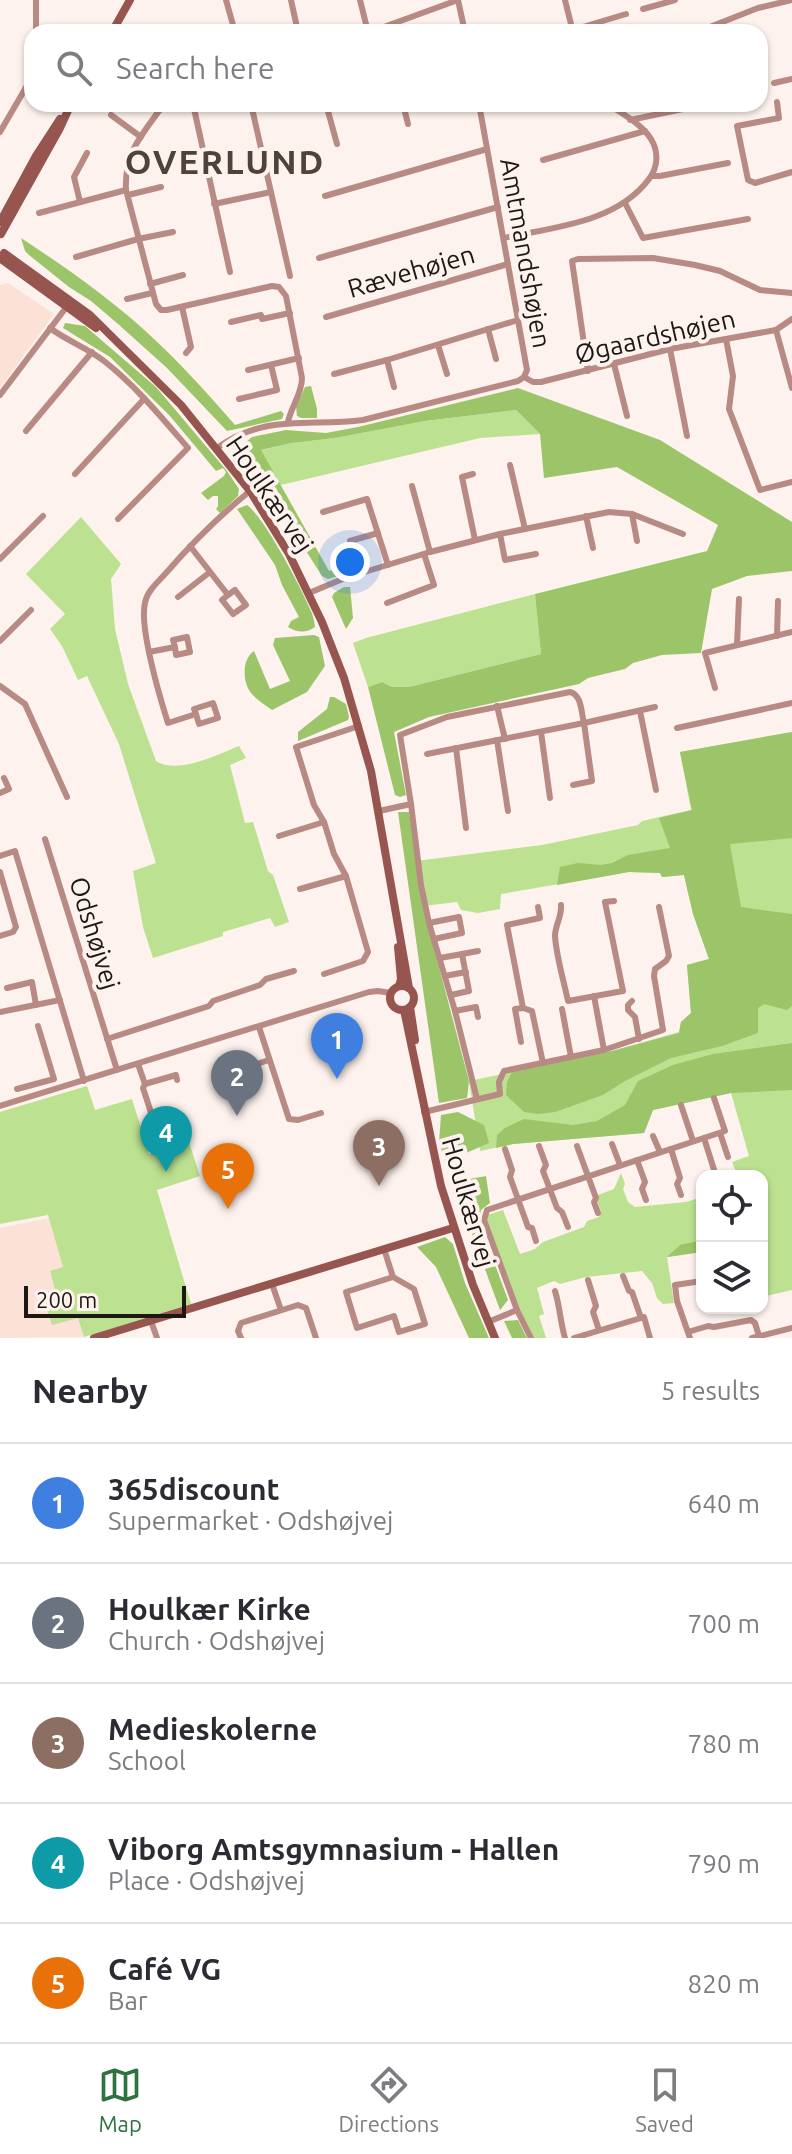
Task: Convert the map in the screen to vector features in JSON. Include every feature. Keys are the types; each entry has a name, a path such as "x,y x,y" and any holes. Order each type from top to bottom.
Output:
{"street":[{"path":"36,0 36,24"},
{"path":"116,24 130,0"},
{"path":"226,0 233,24"},
{"path":"291,0 296,24"},
{"path":"360,0 367,24"},
{"path":"429,0 431,11"},
{"path":"399,24 458,0 463,24"},
{"path":"565,0 570,24"},
{"path":"643,9 675,0"},
{"path":"717,24 758,8 792,0"},
{"path":"594,24 626,14"},
{"path":"774,83 792,79"},
{"path":"0,132 24,91"},
{"path":"777,102 779,118 737,126 748,180 755,183 792,172"},
{"path":"0,222 36,156 65,112"},
{"path":"2,257 5,243 0,234 66,112"},
{"path":"158,112 132,150 127,164 127,192 156,304 161,310 279,287 290,313 302,386 290,410 288,422"},
{"path":"195,112 230,272"},
{"path":"253,112 290,276"},
{"path":"328,112 337,144"},
{"path":"405,112 408,124"},
{"name":"Amtmandshøjen","path":"217,448 254,428 288,422 363,420 524,377 527,370 480,112"},
{"path":"504,238 596,217 625,203 640,191 652,176 657,163 656,149 645,131 619,112"},
{"path":"630,120 668,112"},
{"path":"111,115 141,137"},
{"path":"543,160 645,131"},
{"path":"325,196 487,149"},
{"path":"80,202 74,177 87,153"},
{"path":"652,176 728,163"},
{"path":"39,213 161,187"},
{"path":"214,204 271,192"},
{"path":"625,203 643,238 748,219"},
{"path":"319,258 498,207"},
{"path":"76,257 173,232"},
{"name":"Houlkærvej","path":"2,257 90,315 181,405 250,491 289,554 309,593 344,678 371,771 394,905 404,987"},
{"path":"588,371 572,261 623,258 667,260 720,271 760,290 792,293"},
{"name":"Rævehøjen","path":"326,317 508,264"},
{"path":"150,284 183,275"},
{"path":"127,299 152,293"},
{"path":"0,395 69,303"},
{"path":"182,307 191,347 186,353"},
{"path":"231,322 290,313"},
{"name":"Øgaardshøjen","path":"524,377 541,382 670,349 776,330 792,319"},
{"path":"334,374 518,320"},
{"path":"50,328 92,352 115,371 188,448 118,519"},
{"path":"488,329 496,359"},
{"path":"776,330 792,388"},
{"path":"726,339 733,376 729,409 760,490 792,482"},
{"path":"438,345 447,374"},
{"path":"670,349 687,436"},
{"path":"26,431 92,352"},
{"path":"248,370 299,358"},
{"path":"387,360 394,387"},
{"path":"614,364 627,416"},
{"path":"239,399 277,390 271,365"},
{"path":"75,474 144,399"},
{"path":"510,465 525,529"},
{"path":"473,474 462,477 475,540"},
{"path":"387,603 434,585 412,486"},
{"path":"196,714 168,723 149,652 143,613 146,599 190,546 250,491"},
{"path":"323,512 367,499 388,565"},
{"path":"309,593 345,578 475,540 609,512 632,514 683,534"},
{"path":"632,514 637,541"},
{"path":"0,559 43,516"},
{"path":"586,516 593,548"},
{"path":"350,541 378,533"},
{"path":"500,534 505,560 536,554"},
{"path":"190,546 228,595"},
{"path":"178,597 210,572"},
{"path":"737,645 739,599"},
{"path":"777,636 778,601"},
{"path":"0,641 31,610"},
{"path":"715,688 705,653 792,632"},
{"path":"149,652 175,647"},
{"path":"0,686 25,704 67,797"},
{"path":"477,1099 429,923 400,735 447,717 575,693 584,723 592,781 573,785"},
{"path":"677,728 792,703"},
{"path":"497,706 508,811"},
{"path":"427,754 655,707"},
{"path":"640,711 656,790"},
{"path":"324,974 363,961 368,952 346,876 314,805 296,747 359,726"},
{"path":"541,732 550,798"},
{"path":"456,748 466,828"},
{"path":"0,793 9,789 4,778"},
{"path":"379,811 411,804"},
{"path":"279,836 324,822"},
{"name":"Odshøjvej","path":"45,839 117,1070"},
{"path":"0,856 15,851 84,1081"},
{"path":"0,872 16,927 13,932 0,936"},
{"path":"300,889 346,876"},
{"path":"561,905 562,916 557,923 555,936 568,1001 623,991 605,902 614,901"},
{"path":"523,1008 507,925 540,918 538,907"},
{"path":"424,1112 500,1094 499,1082 504,1071 604,1050 663,1030 654,976 655,969 669,956 659,907"},
{"path":"429,923 459,917 462,933 434,939"},
{"path":"440,958 478,951"},
{"path":"451,995 469,991 462,954"},
{"path":"107,1039 209,1006 213,1001 260,985 266,979 294,971"},
{"path":"445,976 466,972"},
{"path":"7,988 32,982 36,1005"},
{"path":"0,1106 369,992 391,993 404,987 414,997 407,1009 396,1009 391,1004 391,993"},
{"path":"594,996 604,1050"},
{"path":"0,1012 60,1000"},
{"path":"632,1001 628,1010 635,1017 639,1039"},
{"path":"455,1011 476,1007 478,1017"},
{"path":"521,1042 515,1009 523,1008 532,1011 543,1063"},
{"name":"Houlkærvej","path":"407,1009 438,1176 453,1228 495,1338"},
{"path":"562,1009 571,1057"},
{"path":"17,1089 54,1079 38,1026"},
{"path":"259,1027 289,1119 293,1121 321,1113"},
{"path":"219,1071 220,1076 269,1060"},
{"path":"138,1064 157,1131 170,1127"},
{"path":"145,1084 176,1075 177,1080"},
{"path":"33,1085 36,1095"},
{"path":"531,1338 517,1310 484,1220 487,1210 725,1131 714,1098"},
{"path":"681,1105 693,1141"},
{"path":"720,1133 728,1157"},
{"path":"653,1136 660,1152"},
{"path":"704,1138 714,1170"},
{"path":"612,1144 620,1165"},
{"path":"539,1146 546,1165 543,1171 568,1227"},
{"path":"577,1146 596,1198 594,1202 598,1213"},
{"path":"505,1149 512,1170 510,1177 536,1241"},
{"path":"671,1149 680,1178 677,1184 681,1195"},
{"path":"637,1160 645,1182 642,1189 646,1200"},
{"path":"94,1338 453,1228"},
{"path":"384,1249 393,1277 414,1289 425,1324 399,1332 394,1316 357,1328 346,1292 393,1277"},
{"path":"623,1276 641,1318"},
{"path":"588,1280 599,1330"},
{"path":"696,1282 675,1285 689,1335 708,1326 751,1320 755,1323 755,1337 792,1328"},
{"path":"272,1284 281,1310"},
{"path":"555,1291 565,1338"},
{"path":"241,1338 238,1331 241,1323 298,1305 306,1308 316,1338"},
{"path":"488,1322 517,1310"},
{"path":"574,1338 644,1317 650,1338"},
{"path":"151,1321 157,1338"},
{"path":"611,1327 614,1335"}],"shaded area":[{"path":"8,283 54,314 0,388 0,285"},
{"path":"49,1218 64,1267 55,1289 42,1294 78,1317 84,1337 0,1338 0,1228"}],"green space":[{"path":"21,238 139,325 186,370 235,425 281,411 284,414 282,419 227,431 167,368 118,324 29,255"},
{"path":"65,323 85,326 156,387 227,471 239,489 238,496 220,513 216,509 218,496 208,500 201,493 224,476 226,472 223,468 216,471 170,416 110,357 63,328"},
{"path":"311,386 317,418 301,418 297,416 296,407 305,387"},
{"path":"518,388 660,440 792,522 792,571 747,576 712,589 701,653 662,655 588,678 579,684 429,717 394,732 406,795 400,797 395,795 368,687 382,682 392,687 409,687 541,654 535,594 707,551 718,525 617,467 544,478 540,434 516,410 425,421 261,450 329,571 346,566 350,568 350,573 328,579 322,576 240,447 252,437 286,430 326,433"},
{"path":"516,410 540,434 480,438 281,485 246,454 292,443 425,421"},
{"path":"247,505 272,537 299,585 313,615 315,627 312,629 302,632 288,627 291,621 299,617 275,565 237,509"},
{"path":"81,517 121,564 111,579 115,629 128,684 156,761 165,765 186,765 239,746 246,758 230,765 245,823 253,822 268,871 273,875 289,922 275,927 270,918 153,958 143,927 133,871 156,863 119,744 87,676 78,680 50,629 65,614 26,574"},
{"path":"344,587 350,587 353,618 346,629 332,597"},
{"path":"535,594 541,654 409,687 392,687 382,682 368,687 353,643"},
{"path":"319,637 325,666 307,692 272,710 248,688 247,659 254,651 270,689 290,681 273,645 275,638"},
{"path":"330,697 346,704 348,720 298,741 298,732 327,709"},
{"path":"792,732 792,1290 768,1296 768,1170 735,1170 732,1162 749,1156 731,1093 653,1110 644,1133 513,1144 480,1151 469,1081 612,1051 679,1032 681,1022 691,1013 687,965 709,959 693,914 684,875 662,877 660,873 629,872 501,894 500,909 478,913 461,910 457,902 423,906 416,861 542,845 638,825 642,821 691,810 680,752"},
{"path":"792,732 792,838 730,844 741,907 792,914 792,1006 787,1010 764,1004 758,1008 758,1033 722,1046 671,1058 603,1095 555,1112 524,1112 506,1095 512,1072 679,1033 681,1022 691,1013 687,965 709,959 693,914 684,875 662,877 660,873 629,872 557,885 560,867 578,863 601,865 628,855 670,848 659,818 692,810 680,752"},
{"path":"398,812 409,812 423,906 469,1081 467,1098 439,1103"},
{"path":"792,1043 792,1090 731,1093 653,1110 644,1133 496,1148 497,1135 524,1119 573,1125 597,1121 625,1105 638,1081 673,1065 713,1054"},
{"path":"87,1086 95,1110 132,1099 149,1154 189,1142 200,1176 157,1190 191,1304 84,1337 78,1318 52,1325 42,1294 55,1289 50,1271 63,1267 48,1215 0,1224 0,1112"},
{"path":"458,1112 484,1125 489,1143 445,1162 439,1142 441,1115"},
{"path":"621,1173 628,1202 635,1207 696,1199 696,1253 667,1257 674,1303 663,1304 657,1298 652,1283 642,1271 586,1277 560,1284 554,1281 537,1288 544,1314 539,1316 546,1338 534,1338 518,1306 486,1223 487,1215 503,1210 520,1254 584,1227 587,1221 599,1217 598,1195 614,1189"},
{"path":"486,1176 490,1203 481,1210 479,1221 508,1300 500,1310 453,1182"},
{"path":"445,1237 453,1244 465,1283 489,1338 469,1338 436,1267 417,1247"},
{"path":"696,1241 696,1253 667,1257 680,1245"},
{"path":"518,1320 527,1338 512,1338 504,1321"}],"place":[{"name":"365discount","path":"337,1079"},
{"name":"Houlkær Kirke","path":"237,1116"},
{"name":"Viborg Amtsgymnasium - Hallen","path":"166,1172"},
{"name":"Medieskolerne","path":"379,1186"},
{"name":"Café VG","path":"228,1209"}],"district":[{"name":"OVERLUND","path":"225,161"}]}
